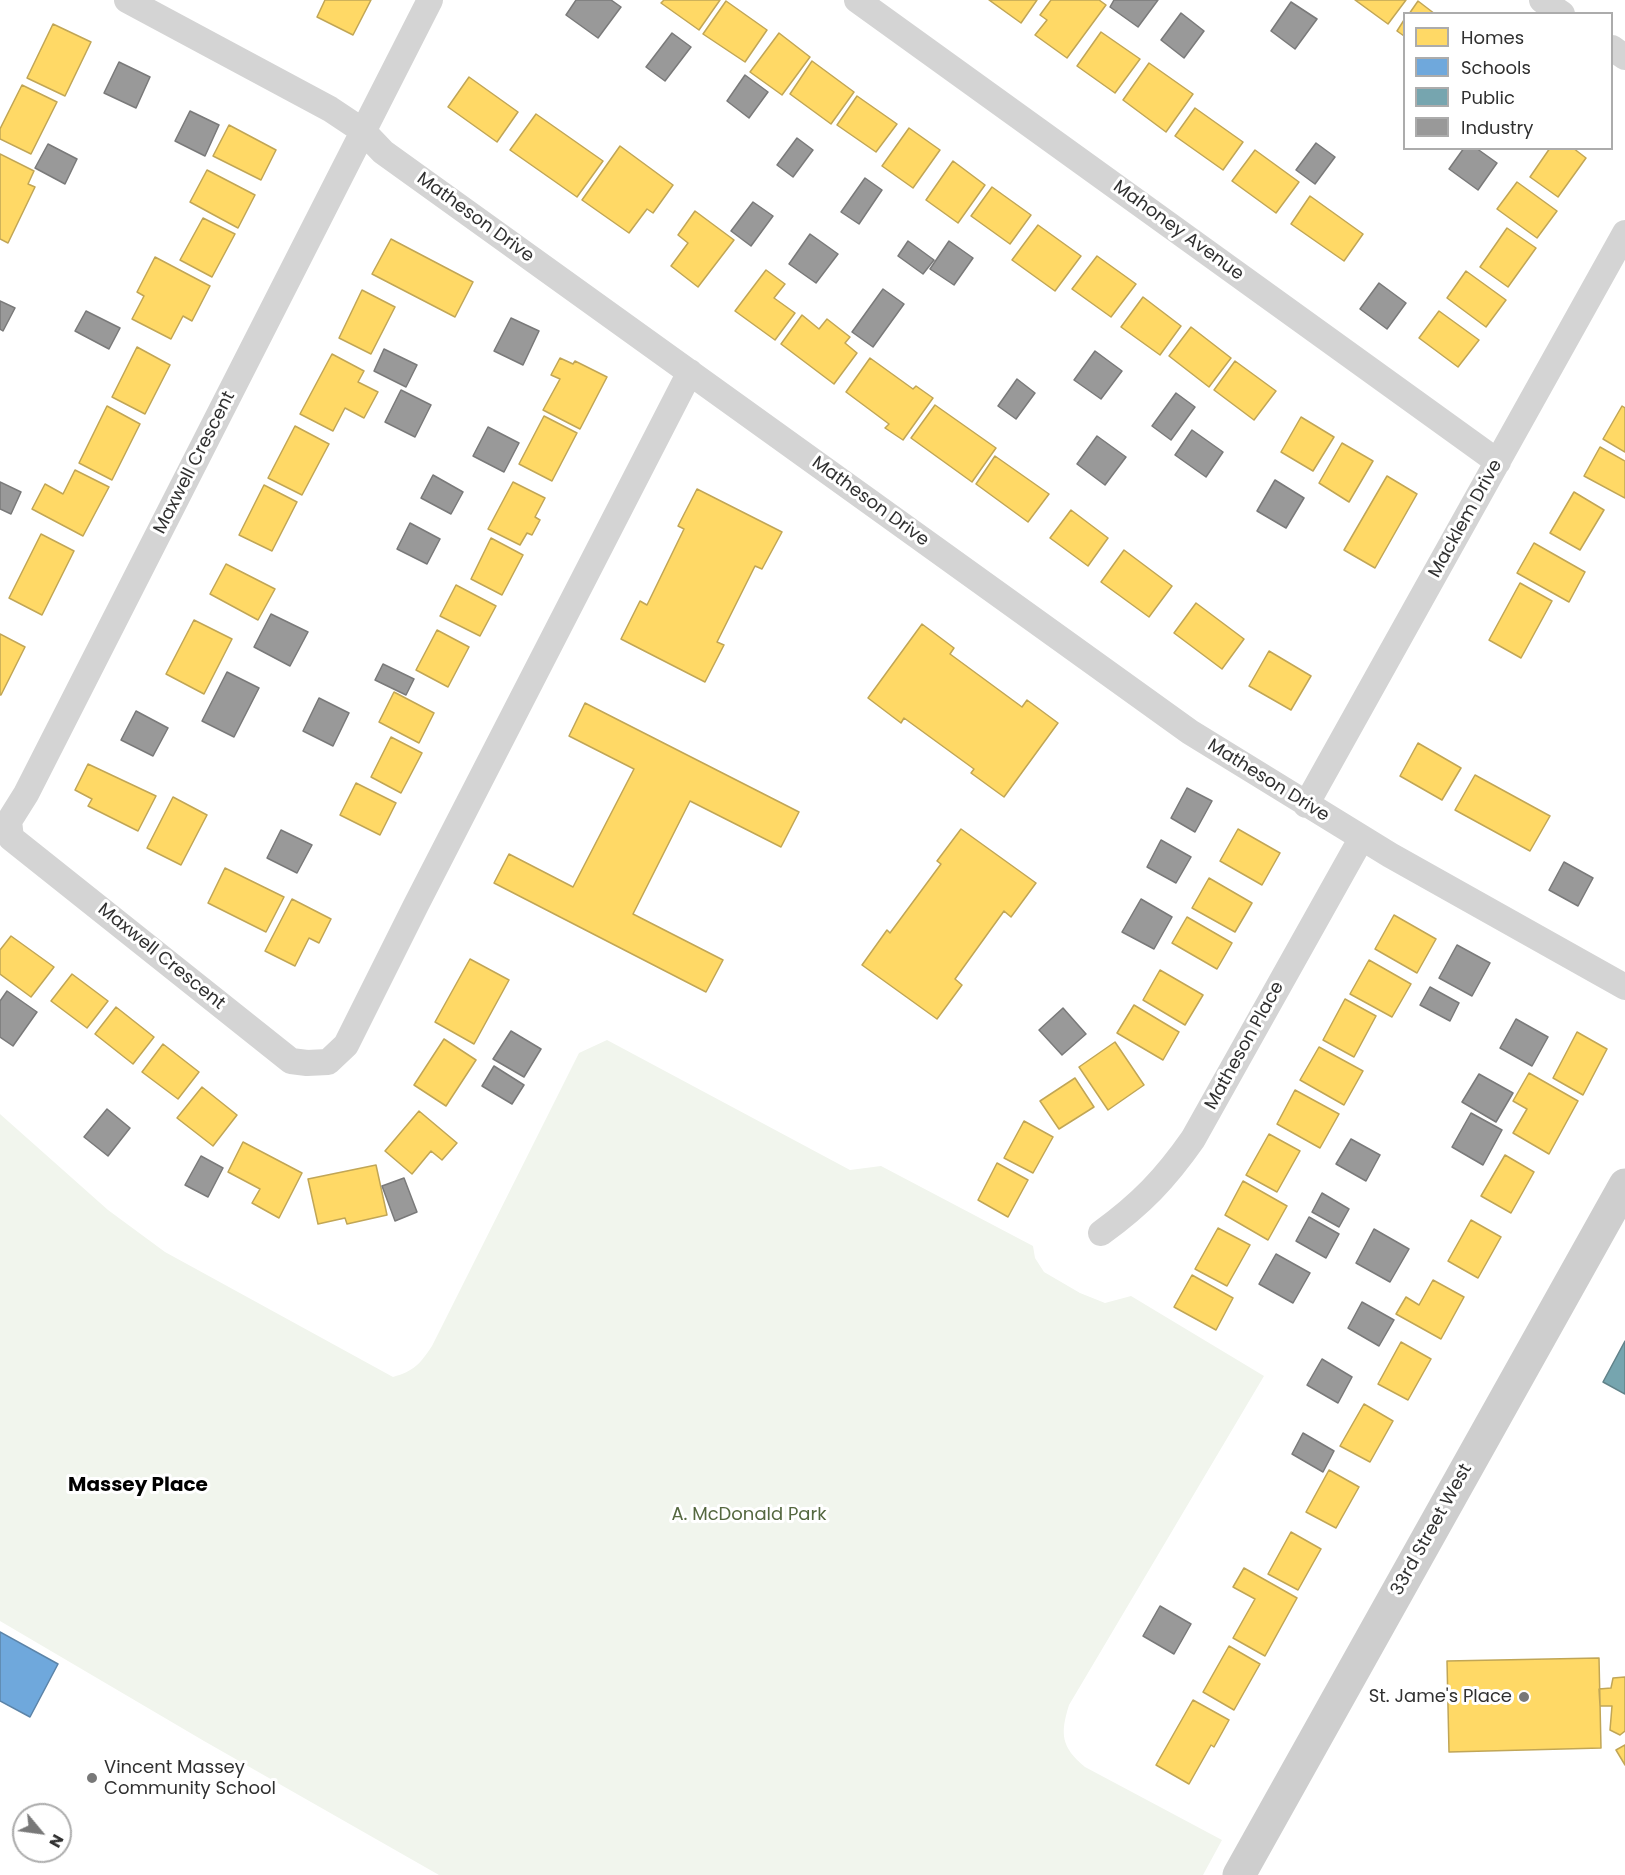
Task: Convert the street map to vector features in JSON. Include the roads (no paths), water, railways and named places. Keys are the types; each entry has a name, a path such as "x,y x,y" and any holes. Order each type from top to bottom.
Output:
{"main road":[{"name":"33rd Street West","path":"1239,1875 1625,1185"}],"street":[{"name":"Matheson Drive","path":"127,0 330,109 363,131 383,152 1190,732 1361,839 1625,987"},
{"name":"Maxwell Crescent","path":"430,0 26,794 9,821 11,838 291,1061 328,1062 346,1045 690,372"},
{"name":"Mahoney Avenue","path":"857,0 1498,462"},
{"path":"1542,0 1559,12"},
{"name":"Macklem Drive","path":"1306,805 1625,233"},
{"name":"Matheson Place","path":"1101,1233 1151,1193 1172,1169 1193,1139 1361,839"}],"place":[{"name":"St. Jame's Place","path":"1524,1697"},
{"name":"Vincent Massey Community School","path":"92,1778"}],"district":[{"name":"Massey Place","path":"138,1486"}],"park label":[{"name":"A. McDonald Park","path":"749,1515"}]}
